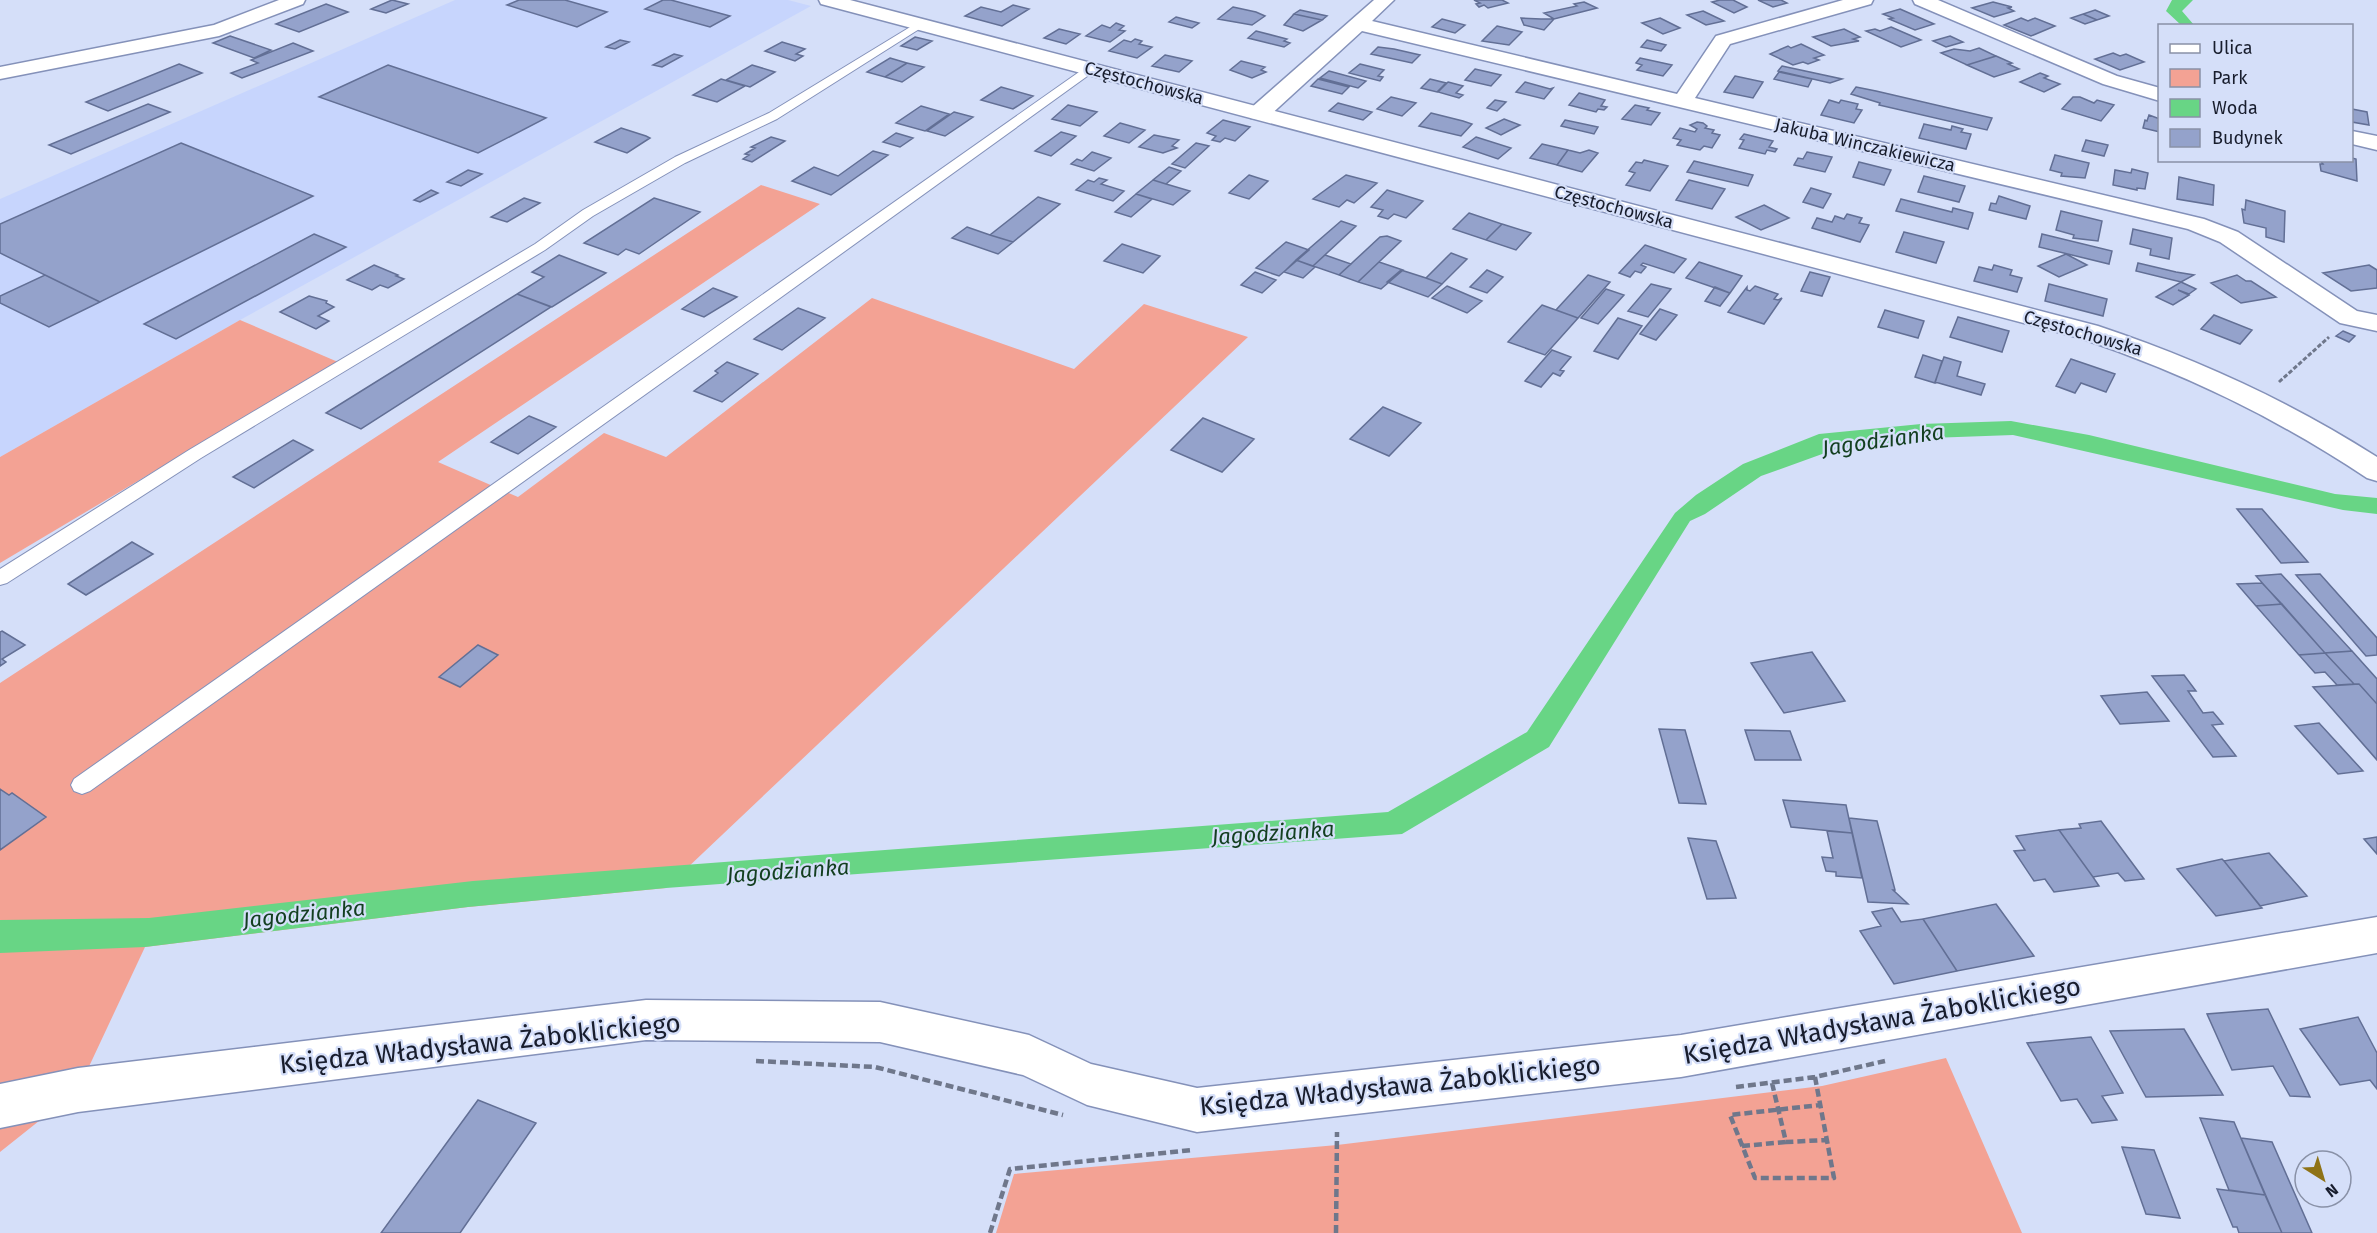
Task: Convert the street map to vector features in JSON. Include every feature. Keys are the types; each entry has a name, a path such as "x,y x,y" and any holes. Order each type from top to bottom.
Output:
{"street":[{"path":"0,73 219,30 296,0"},
{"name":"Częstochowska","path":"828,0 2100,335 2186,366 2250,395 2300,422 2377,470"},
{"path":"1259,113 1385,0"},
{"path":"1682,101 1723,40 1864,0"},
{"path":"1922,0 2110,80 2158,94"},
{"name":"Jakuba Winczakiewicza","path":"1359,24 2196,224 2229,237 2341,326"},
{"path":"2353,138 2377,144"},
{"path":"2341,326 2377,323"},
{"name":"Księdza Władysława Żaboklickiego","path":"0,1106 78,1090 646,1020 880,1022 1029,1056 1087,1084 1197,1110 1337,1116 2377,935"}],"lane":[{"path":"0,578 195,454 530,254 588,213 681,160 772,116 920,24"},
{"path":"82,785 709,343 1089,69"}],"path":[{"path":"2286,374 2341,326"},
{"path":"751,1060 875,1067 1067,1116"},
{"path":"1815,1077 1834,1178 1755,1178 1730,1115 1820,1105"},
{"path":"1772,1083 1786,1142"},
{"path":"1326,1136 1337,1116"},
{"path":"1336,1233 1337,1116"},
{"path":"1742,1146 1826,1140"},
{"path":"990,1233 1010,1169 1197,1150"}],"shaded area":[{"path":"455,0 788,0 811,6 240,320 0,457 0,199"}],"green space":[{"path":"761,185 820,204 438,462 518,497 604,433 666,457 872,298 1074,369 1144,304 1248,337 666,888 468,907 145,947 78,1090 0,1152 0,683"},
{"path":"240,320 338,362 0,563 0,457"},
{"path":"1946,1058 2022,1233 996,1233 1014,1174 1337,1145 1822,1086"}],"water":[{"path":"2172,0 2193,0 2182,11 2193,24 2180,24 2166,11"},
{"name":"Jagodzianka","path":"2011,421 2089,435 2335,494 2377,498 2377,514 2343,510 2013,435 1930,438 1836,449 1761,476 1705,514 1690,521 1549,747 1402,834 666,888 468,907 145,947 0,953 0,920 149,918 473,881 1388,812 1527,732 1675,513 1696,495 1743,464 1819,434 1921,424"}],"building":[{"path":"392,0 408,4 386,13 371,9"},
{"path":"519,0 565,0 607,12 577,27 507,5"},
{"path":"663,0 671,0 730,16 710,27 645,9"},
{"path":"1474,0 1502,0 1508,3 1488,8 1484,5 1479,7 1476,4 1480,3"},
{"path":"1733,0 1747,7 1734,13 1712,2"},
{"path":"1758,0 1781,0 1787,3 1773,7"},
{"path":"1584,2 1597,8 1554,19 1544,13 1577,6 1574,4"},
{"path":"1993,2 2012,7 2008,8 2014,11 1994,17 1972,8"},
{"path":"326,4 348,12 299,32 276,24"},
{"path":"1013,5 1029,9 1002,26 965,16 981,7 1001,12"},
{"path":"1233,7 1265,16 1252,25 1218,19"},
{"path":"1900,9 1934,24 1915,30 1883,14"},
{"path":"1300,10 1327,16 1322,20 1294,14"},
{"path":"2095,10 2109,16 2097,20 2083,14"},
{"path":"1703,11 1724,21 1706,25 1687,15"},
{"path":"1294,14 1322,20 1303,31 1284,25"},
{"path":"2083,14 2097,20 2085,24 2071,18"},
{"path":"1176,17 1199,23 1192,28 1169,22"},
{"path":"1521,18 1554,19 1544,30 1524,25"},
{"path":"1660,18 1680,28 1663,34 1642,23"},
{"path":"2021,18 2028,21 2035,18 2055,26 2031,36 2004,25"},
{"path":"1442,19 1465,25 1455,33 1432,27"},
{"path":"1116,23 1124,26 1119,30 1125,31 1110,42 1086,36 1102,25 1110,28"},
{"path":"1497,26 1522,32 1509,45 1482,41"},
{"path":"1891,27 1921,40 1901,47 1866,31 1875,29 1880,31"},
{"path":"1059,29 1080,34 1066,44 1044,38"},
{"path":"1844,29 1860,37 1853,39 1859,41 1831,46 1813,37"},
{"path":"1256,31 1287,39 1284,41 1290,43 1284,47 1248,38"},
{"path":"230,36 271,50 254,58 213,43"},
{"path":"1950,36 1963,42 1946,47 1933,41"},
{"path":"915,37 932,41 917,50 901,46"},
{"path":"1135,39 1142,41 1139,44 1152,47 1137,58 1109,51 1124,40 1131,42"},
{"path":"620,40 629,42 615,49 606,47"},
{"path":"1647,40 1666,45 1661,51 1641,47"},
{"path":"782,42 805,49 796,54 803,56 795,61 765,51"},
{"path":"293,43 313,51 242,78 231,73 258,63 251,60"},
{"path":"1801,44 1824,55 1814,58 1819,60 1808,64 1803,62 1793,65 1770,54 1788,46 1791,48"},
{"path":"1378,47 1420,55 1412,63 1371,54"},
{"path":"1979,48 1996,56 1967,65 1941,53 1954,49 1970,51"},
{"path":"2113,53 2120,56 2126,54 2144,62 2120,70 2095,59"},
{"path":"674,54 682,56 662,67 653,65"},
{"path":"1165,55 1192,61 1179,72 1152,66"},
{"path":"1996,56 2019,69 1994,77 1967,65"},
{"path":"890,58 907,63 885,77 867,72"},
{"path":"1640,58 1672,65 1663,76 1637,70 1642,65 1636,63"},
{"path":"1241,61 1265,67 1261,70 1266,72 1252,78 1230,70"},
{"path":"907,63 924,67 902,82 885,77"},
{"path":"179,64 202,73 108,111 86,102"},
{"path":"1360,64 1384,70 1378,76 1383,77 1380,81 1349,73"},
{"path":"388,65 546,118 478,153 319,97"},
{"path":"752,65 775,72 750,87 726,80"},
{"path":"1782,66 1842,79 1830,83 1778,71"},
{"path":"1475,69 1501,75 1491,86 1465,80"},
{"path":"1329,71 1366,81 1358,88 1320,78"},
{"path":"1779,72 1812,79 1808,87 1774,79"},
{"path":"2040,73 2048,76 2044,78 2060,84 2044,92 2020,82"},
{"path":"1735,76 1763,82 1753,98 1724,92"},
{"path":"721,79 745,86 717,102 693,95"},
{"path":"1318,79 1349,87 1342,94 1311,86"},
{"path":"1430,79 1446,83 1437,92 1421,88"},
{"path":"1448,82 1463,86 1456,93 1463,95 1459,98 1438,92"},
{"path":"1525,82 1553,88 1544,99 1516,92"},
{"path":"1001,87 1033,96 1013,109 981,100"},
{"path":"1856,87 1992,118 1987,130 1879,105 1880,103 1851,94"},
{"path":"1579,93 1605,100 1601,106 1607,107 1604,110 1598,109 1596,112 1569,105"},
{"path":"1391,97 1416,103 1402,116 1377,109"},
{"path":"2073,97 2080,97 2094,103 2097,100 2114,105 2101,121 2062,109"},
{"path":"1495,100 1506,102 1497,111 1487,108"},
{"path":"1829,100 1858,104 1856,109 1862,110 1854,123 1821,115"},
{"path":"1338,103 1372,112 1363,120 1329,111"},
{"path":"148,104 170,112 71,154 49,145"},
{"path":"1068,105 1097,112 1080,126 1052,119"},
{"path":"1635,105 1660,113 1651,125 1622,119"},
{"path":"921,106 949,114 925,131 896,123"},
{"path":"2353,109 2367,112 2369,125 2353,122"},
{"path":"954,112 973,117 945,136 927,131"},
{"path":"1431,113 1472,124 1461,136 1419,126"},
{"path":"2149,115 2158,118 2158,132 2143,128 2145,120 2147,121"},
{"path":"1504,119 1520,125 1501,135 1486,128"},
{"path":"1223,120 1250,127 1235,141 1225,138 1220,142 1212,140 1216,136 1207,133"},
{"path":"1565,120 1598,127 1594,134 1561,126"},
{"path":"1697,122 1707,126 1705,128 1714,130 1712,133 1720,135 1712,148 1704,146 1700,150 1677,145 1681,140 1673,138 1680,128 1695,132 1697,129 1690,125"},
{"path":"1120,123 1145,130 1129,143 1104,136"},
{"path":"1924,124 1951,130 1952,126 1963,129 1961,132 1971,134 1966,149 1919,138"},
{"path":"621,128 650,138 627,153 595,142"},
{"path":"1061,132 1076,136 1051,156 1035,151"},
{"path":"896,133 913,138 900,147 883,142"},
{"path":"1744,134 1773,141 1769,147 1777,149 1775,152 1767,150 1765,154 1739,148 1744,140 1740,139"},
{"path":"1154,135 1179,140 1172,146 1177,148 1163,153 1139,147"},
{"path":"771,137 785,141 752,162 743,159 749,155 745,154 755,148 751,147"},
{"path":"1476,137 1511,148 1498,159 1463,147"},
{"path":"2086,140 2108,145 2104,156 2082,151"},
{"path":"181,143 313,196 100,302 0,253 0,224"},
{"path":"1196,143 1209,146 1185,168 1172,164"},
{"path":"1542,144 1568,150 1557,165 1530,158"},
{"path":"1568,150 1580,153 1589,150 1598,153 1582,172 1557,165"},
{"path":"873,151 888,155 831,195 792,181 814,167 838,176"},
{"path":"1092,152 1111,158 1094,171 1071,164 1077,159 1082,161"},
{"path":"1807,152 1832,157 1825,172 1794,165 1798,158 1803,159"},
{"path":"2055,155 2089,163 2085,178 2061,176 2062,173 2050,170"},
{"path":"2353,158 2356,159 2357,181 2321,171 2320,164 2323,164 2322,162 2353,162"},
{"path":"1644,160 1668,166 1650,191 1626,185 1635,173 1629,171 1636,162 1642,163"},
{"path":"1694,161 1753,175 1748,186 1687,172"},
{"path":"1859,162 1891,170 1884,185 1853,177"},
{"path":"1169,167 1181,171 1166,184 1153,180"},
{"path":"2132,169 2148,173 2145,189 2137,188 2137,190 2113,185 2115,170 2131,173"},
{"path":"468,170 482,174 461,186 447,182"},
{"path":"1249,175 1268,181 1249,199 1229,193"},
{"path":"1346,175 1377,183 1354,203 1347,200 1339,207 1313,199"},
{"path":"1924,176 1965,186 1959,202 1918,192"},
{"path":"2179,177 2214,185 2213,205 2177,199"},
{"path":"1099,178 1107,180 1101,184 1124,191 1113,201 1076,190 1088,180 1094,182"},
{"path":"1153,180 1190,191 1173,205 1136,194"},
{"path":"1689,180 1725,189 1712,209 1676,200"},
{"path":"1811,188 1831,194 1823,208 1803,202"},
{"path":"431,190 438,193 420,202 414,200"},
{"path":"1387,190 1423,201 1406,218 1394,214 1388,219 1378,216 1383,210 1371,207"},
{"path":"1136,194 1152,199 1131,217 1115,212"},
{"path":"1999,196 2030,206 2026,219 1989,210 1991,203 1996,204"},
{"path":"1038,197 1060,204 1013,242 990,235"},
{"path":"524,198 540,203 507,222 491,217"},
{"path":"654,198 700,212 639,254 626,249 618,255 584,243"},
{"path":"1901,199 1952,212 1953,208 1973,213 1968,229 1896,211"},
{"path":"2246,200 2285,211 2284,242 2266,237 2266,228 2244,223 2242,209 2245,210"},
{"path":"1764,205 1789,218 1761,230 1736,217"},
{"path":"2061,211 2102,221 2098,241 2073,238 2074,235 2056,230"},
{"path":"1469,213 1502,224 1486,240 1453,229"},
{"path":"1847,214 1862,218 1859,223 1869,225 1860,242 1812,228 1817,218 1832,222 1835,216 1844,219"},
{"path":"1341,221 1356,226 1313,266 1296,260"},
{"path":"1502,224 1531,233 1516,250 1486,240"},
{"path":"967,227 1013,242 998,254 952,238"},
{"path":"2133,229 2172,238 2169,259 2150,255 2151,249 2130,244"},
{"path":"1904,232 1944,242 1936,263 1896,252"},
{"path":"314,234 346,247 176,339 144,324"},
{"path":"2042,234 2112,251 2109,264 2039,247"},
{"path":"1387,236 1401,241 1358,282 1339,275 1380,237"},
{"path":"1286,242 1309,250 1279,276 1256,268"},
{"path":"1122,244 1160,256 1143,273 1104,261"},
{"path":"1645,245 1686,259 1674,273 1643,263 1641,265 1646,267 1641,273 1635,271 1630,277 1619,273"},
{"path":"1451,253 1467,259 1442,284 1426,278"},
{"path":"2066,254 2087,265 2059,277 2038,266"},
{"path":"559,255 606,273 552,307 517,294 544,277 532,272"},
{"path":"1325,255 1351,264 1339,275 1313,266"},
{"path":"1296,260 1315,267 1303,278 1284,272"},
{"path":"1379,262 1403,270 1381,289 1358,282"},
{"path":"1699,262 1742,276 1730,293 1686,278"},
{"path":"2138,263 2194,275 2181,282 2136,271"},
{"path":"374,265 404,279 388,288 380,285 372,290 347,280"},
{"path":"1994,265 2012,270 2010,275 2022,278 2017,292 1974,281 1979,267 1992,270"},
{"path":"2369,265 2377,270 2377,288 2351,291 2323,273"},
{"path":"1401,270 1442,284 1428,297 1387,282"},
{"path":"1487,270 1503,277 1487,293 1470,287"},
{"path":"1255,272 1276,280 1262,293 1241,285"},
{"path":"1810,272 1830,277 1822,296 1801,291"},
{"path":"45,275 100,302 49,327 0,303 0,296"},
{"path":"1588,275 1610,282 1578,318 1556,310"},
{"path":"2237,275 2276,297 2241,303 2211,283"},
{"path":"2181,282 2196,289 2189,294 2178,290 2189,295 2173,305 2156,297"},
{"path":"1651,284 1671,289 1648,317 1628,311"},
{"path":"2049,284 2107,299 2103,316 2045,301"},
{"path":"1447,286 1482,301 1467,313 1432,298"},
{"path":"1755,286 1778,294 1774,299 1782,298 1764,324 1728,312 1747,287 1750,291"},
{"path":"1715,287 1730,293 1720,306 1705,301"},
{"path":"713,288 737,297 704,317 682,309"},
{"path":"1606,289 1624,295 1598,324 1581,318"},
{"path":"517,294 551,307 361,429 326,413"},
{"path":"309,296 327,301 326,303 334,307 318,316 329,321 316,329 280,312"},
{"path":"1542,305 1578,318 1545,355 1508,342"},
{"path":"798,308 825,318 782,350 754,339"},
{"path":"1660,309 1677,315 1656,340 1640,334"},
{"path":"1885,310 1924,321 1918,338 1878,327"},
{"path":"2214,315 2252,330 2240,344 2201,329"},
{"path":"1958,317 2009,331 2002,352 1950,337"},
{"path":"1618,318 1642,326 1618,359 1594,351"},
{"path":"2343,331 2355,336 2349,342 2336,336"},
{"path":"1552,350 1571,357 1560,370 1564,371 1560,376 1553,373 1541,387 1525,381"},
{"path":"1923,355 1942,361 1935,383 1915,377"},
{"path":"1944,357 1961,362 1957,376 1985,384 1981,395 1935,382"},
{"path":"2071,359 2115,374 2106,392 2081,383 2075,393 2056,386"},
{"path":"727,362 758,374 722,402 694,391 718,373 715,371"},
{"path":"1383,407 1421,423 1389,456 1350,439"},
{"path":"529,416 556,427 518,454 491,442"},
{"path":"1203,418 1254,439 1222,472 1171,450"},
{"path":"293,440 313,450 254,488 233,477"},
{"path":"2237,509 2262,509 2308,562 2281,563"},
{"path":"132,542 153,554 86,595 68,584"},
{"path":"2281,574 2352,651 2325,653 2256,576"},
{"path":"2320,574 2377,638 2377,655 2366,656 2296,575"},
{"path":"2262,583 2282,604 2256,606 2237,584"},
{"path":"2282,604 2325,653 2299,655 2256,606"},
{"path":"2,631 25,645 2,659 6,662 0,666 0,632"},
{"path":"478,645 498,655 460,687 439,677"},
{"path":"2352,651 2377,679 2377,704 2359,684 2354,684 2325,653"},
{"path":"1812,652 1845,701 1784,713 1751,663"},
{"path":"2325,653 2354,684 2337,685 2325,672 2315,673 2299,655"},
{"path":"2184,675 2196,691 2188,691 2203,713 2213,712 2223,724 2212,725 2236,756 2213,757 2152,676"},
{"path":"2359,684 2377,704 2377,760 2313,687"},
{"path":"2147,692 2169,721 2120,724 2101,696"},
{"path":"2319,723 2363,771 2338,774 2295,726"},
{"path":"1659,729 1685,730 1706,804 1679,803"},
{"path":"1745,730 1790,731 1801,760 1755,760"},
{"path":"0,789 9,795 12,793 46,817 0,850"},
{"path":"1783,800 1846,805 1852,833 1791,827"},
{"path":"1849,818 1877,821 1895,890 1893,890 1908,904 1868,902"},
{"path":"2101,821 2144,879 2125,881 2118,873 2093,877 2059,830 2081,828 2079,824"},
{"path":"2059,830 2099,886 2054,892 2045,879 2034,881 2014,851 2025,850 2016,836"},
{"path":"1827,831 1852,833 1862,878 1836,876 1836,872 1826,871 1822,857 1833,858"},
{"path":"2377,837 2377,854 2364,839"},
{"path":"1688,838 1716,841 1736,898 1707,899"},
{"path":"2269,853 2307,896 2260,906 2224,861"},
{"path":"2222,859 2262,908 2216,916 2177,869"},
{"path":"1996,904 2034,956 1957,971 1923,919"},
{"path":"1892,908 1901,922 1923,919 1957,971 1894,984 1860,931 1881,926 1872,912"},
{"path":"2268,1009 2310,1097 2290,1096 2273,1066 2232,1070 2207,1014"},
{"path":"2358,1017 2377,1053 2377,1089 2370,1080 2340,1085 2300,1029"},
{"path":"2184,1029 2223,1095 2146,1097 2110,1031"},
{"path":"2091,1037 2123,1093 2102,1096 2117,1120 2092,1123 2077,1099 2061,1101 2027,1043"},
{"path":"478,1100 536,1123 460,1233 381,1233"},
{"path":"2200,1118 2234,1122 2265,1195 2229,1190"},
{"path":"2241,1138 2272,1142 2293,1190 2293,1209 2301,1209 2312,1233 2282,1233"},
{"path":"2122,1147 2154,1150 2180,1218 2146,1214"},
{"path":"2217,1189 2265,1195 2282,1233 2239,1233 2237,1227 2233,1227"}]}
